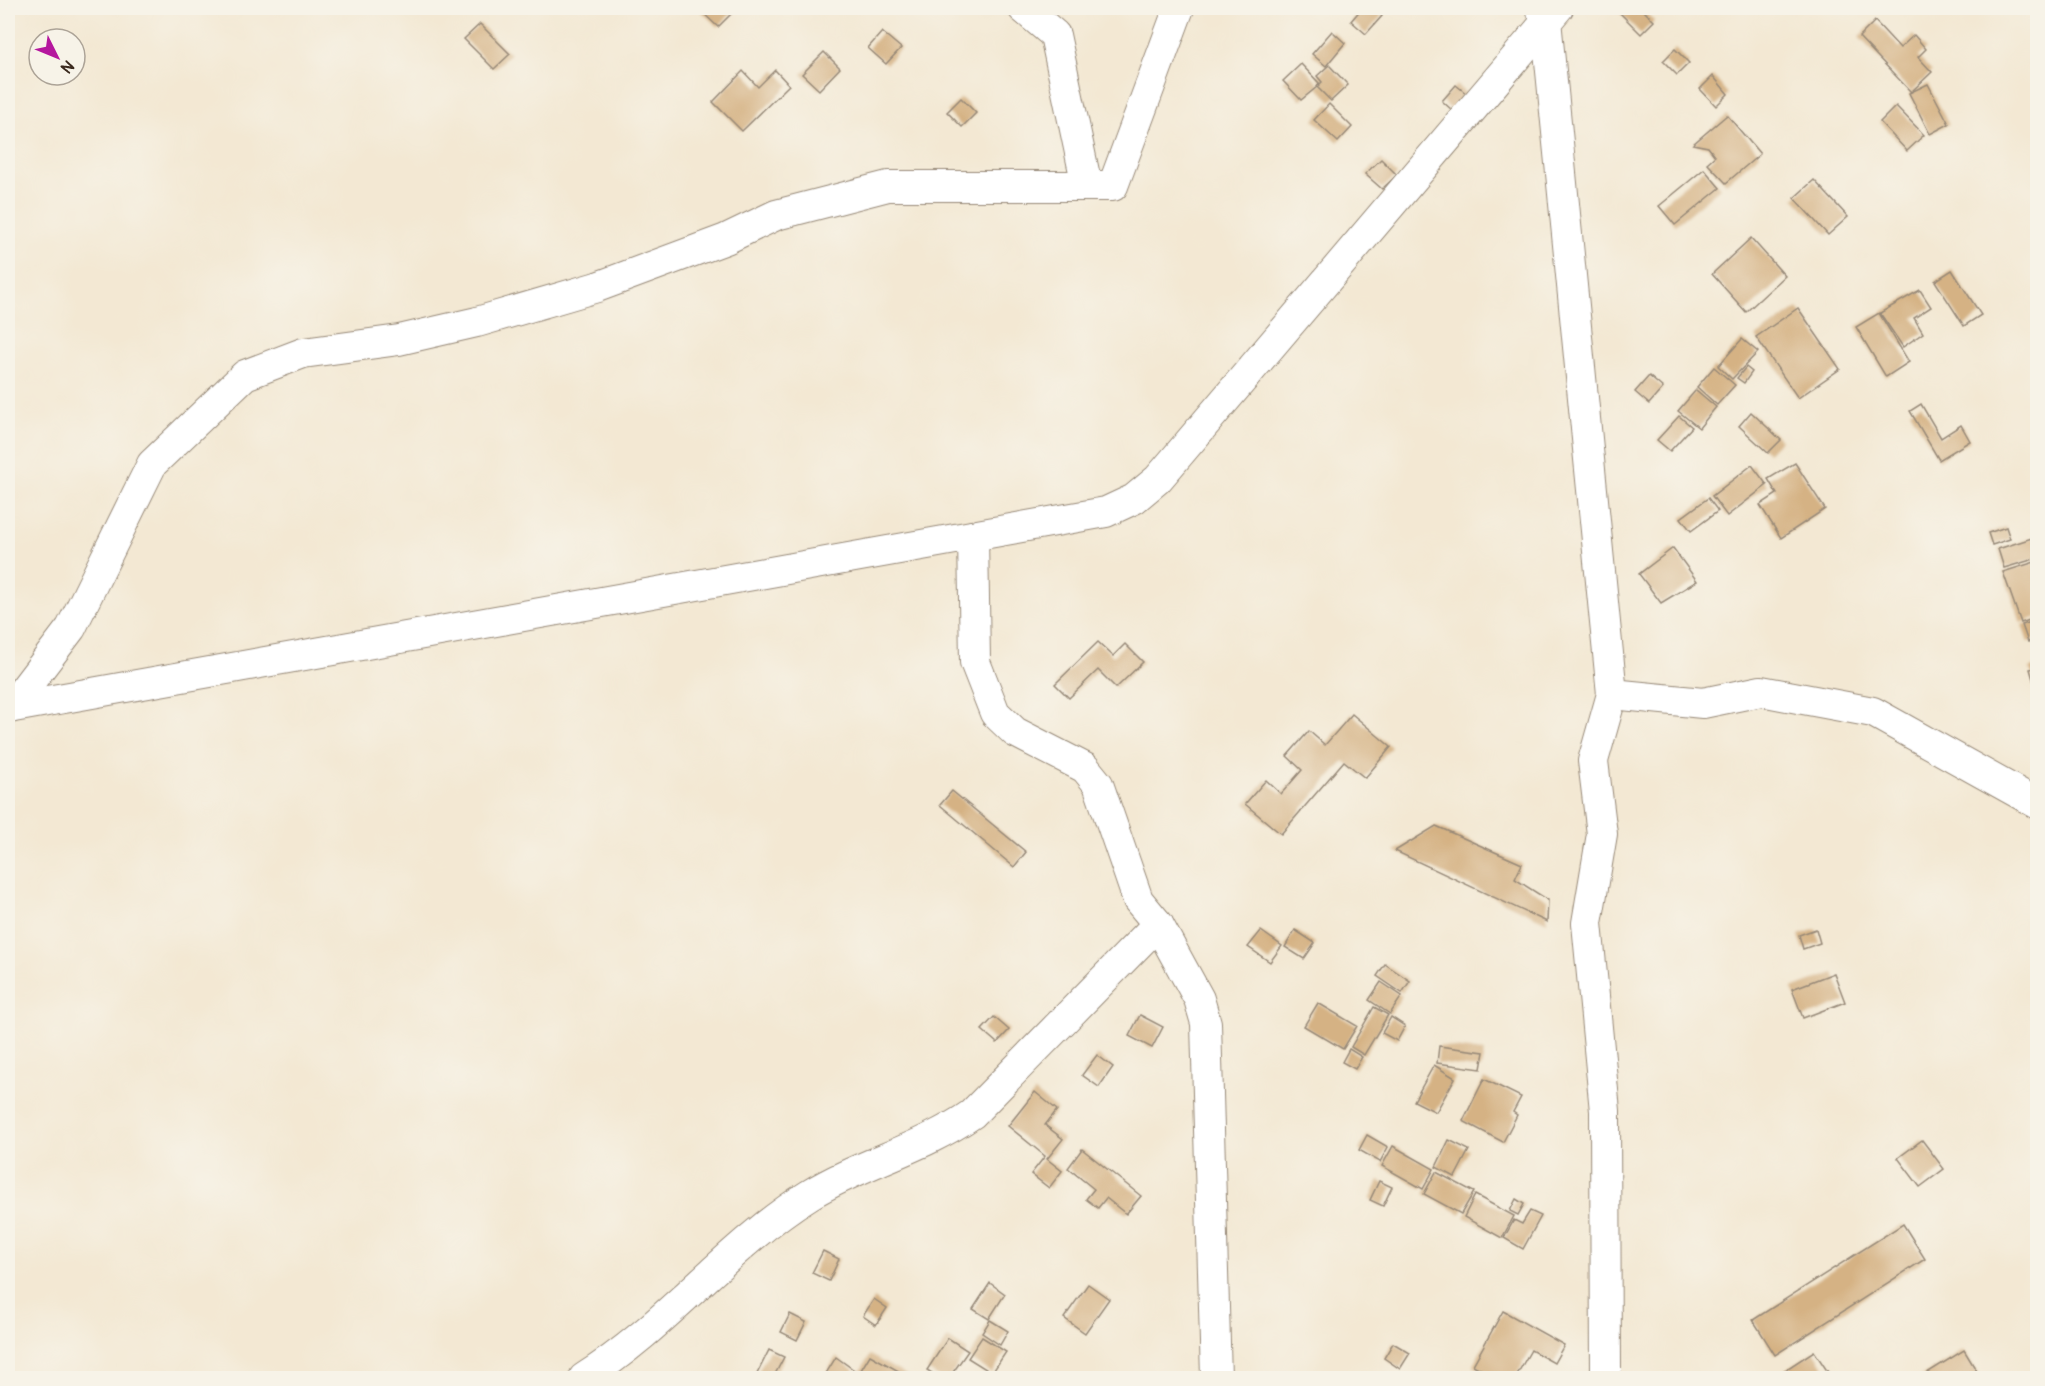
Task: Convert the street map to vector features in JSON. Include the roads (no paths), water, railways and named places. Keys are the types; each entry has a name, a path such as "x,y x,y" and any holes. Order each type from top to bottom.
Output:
{"street":[{"path":"1023,8 1055,35 1087,186"},
{"path":"9,708 71,628 152,464 245,375 303,353 399,340 477,322 597,287 726,238 776,215 888,186 1113,186 1179,8"},
{"path":"9,708 1106,512 1134,499 1158,479 1548,12"},
{"path":"1548,12 1612,694 1593,761 1602,834 1587,922 1605,1112 1606,1378"},
{"path":"973,536 975,662 995,713 1015,732 1084,768 1098,784 1138,900 1158,924 1199,999 1206,1023 1216,1378"},
{"path":"1612,694 1703,703 1761,691 1873,712 2037,804"},
{"path":"584,1378 633,1343 769,1224 810,1194 950,1129 972,1114 1158,924"}]}
